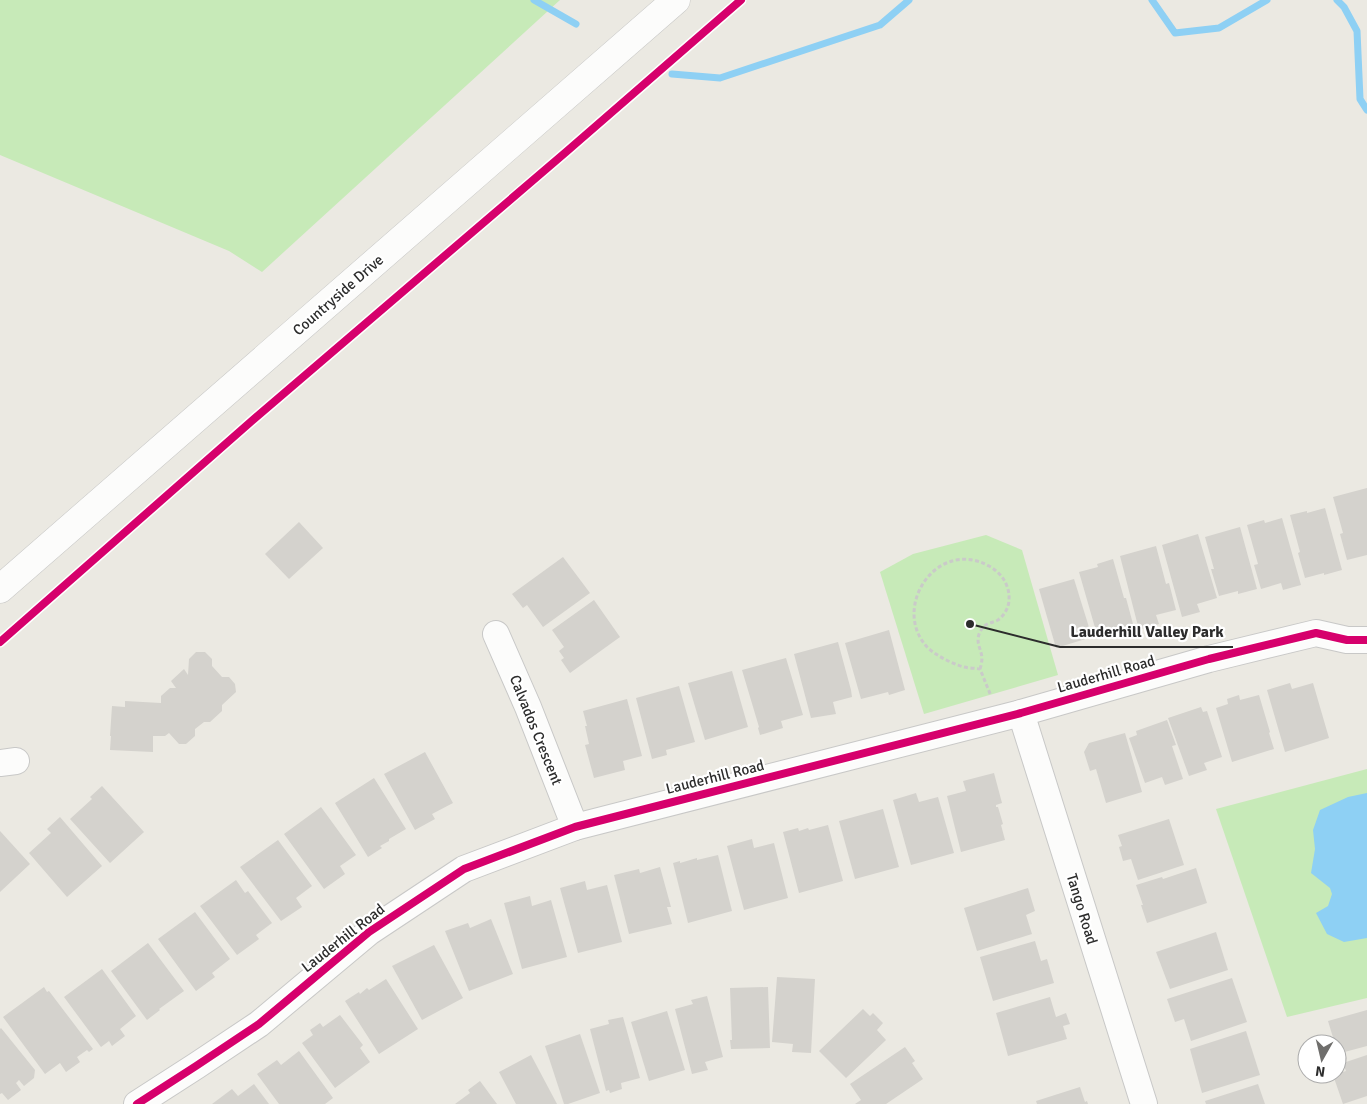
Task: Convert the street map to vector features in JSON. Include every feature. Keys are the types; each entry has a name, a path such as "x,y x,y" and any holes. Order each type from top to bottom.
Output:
{"main road":[{"name":"Countryside Drive","path":"0,590 676,0"}],"street":[{"name":"Lauderhill Road","path":"137,1104 259,1024 369,932 464,869 575,827 1011,716 1209,659 1316,633 1348,640 1367,640"},
{"name":"Calvados Crescent","path":"496,634 528,708 575,827"},
{"name":"Tango Road","path":"1011,716 1144,1104"}],"path":[{"path":"980,669 959,666 939,656 928,647 920,635 915,621 915,605 919,590 927,577 938,567 953,561 969,559 982,562 994,568 1006,584 1009,600 1004,614 998,620 984,626 977,639 982,658 980,669 1011,716"}],"green space":[{"path":"0,0 560,0 262,272 229,251 0,155"},
{"path":"986,535 1022,550 1058,675 924,714 880,572 913,554"},
{"path":"1367,769 1367,998 1287,1017 1216,809"}],"water":[{"path":"1367,793 1367,938 1344,942 1327,934 1316,913 1328,906 1332,894 1330,888 1311,873 1315,849 1313,830 1320,810 1348,797"}],"building":[{"path":"1367,488 1367,555 1347,560 1340,534 1343,533 1333,497"},
{"path":"1325,508 1342,570 1305,578 1290,515"},
{"path":"1282,518 1301,585 1283,590 1281,583 1261,589 1254,565 1258,564 1247,525 1264,520 1265,523"},
{"path":"299,522 323,548 289,579 265,554"},
{"path":"1240,527 1257,589 1219,596 1211,569 1214,569 1205,537"},
{"path":"1198,534 1217,598 1197,604 1200,612 1182,617 1162,545"},
{"path":"1156,546 1166,584 1169,583 1176,610 1156,615 1159,624 1139,630 1120,556"},
{"path":"563,557 590,593 543,627 527,605 523,608 512,594"},
{"path":"1113,559 1133,624 1114,630 1115,633 1098,638 1079,572 1098,567 1097,564"},
{"path":"1074,579 1092,637 1056,648 1039,589"},
{"path":"594,600 620,637 570,673 561,660 564,658 559,651 564,647 552,630"},
{"path":"889,630 905,690 889,695 888,692 861,699 845,643"},
{"path":"838,642 852,697 833,702 836,714 811,718 794,654"},
{"path":"196,652 205,652 212,659 212,666 222,677 229,677 235,684 236,692 222,705 222,711 210,722 204,722 195,729 195,736 186,744 179,744 169,733 165,736 153,736 153,752 110,750 112,706 125,707 125,701 161,703 161,696 170,688 176,688 171,681 184,669 188,675 189,659"},
{"path":"786,658 803,715 781,721 783,728 760,735 742,670"},
{"path":"732,671 748,727 705,740 688,683"},
{"path":"1290,683 1292,689 1313,683 1329,738 1285,752 1267,690"},
{"path":"679,686 695,742 666,750 667,755 652,759 636,698"},
{"path":"1239,695 1240,700 1259,695 1274,749 1232,762 1216,708 1228,704 1227,699"},
{"path":"627,699 642,756 623,761 625,770 594,778 585,745 589,744 583,711"},
{"path":"1201,707 1203,712 1207,711 1222,757 1204,763 1207,770 1189,776 1168,718"},
{"path":"1167,720 1176,745 1172,746 1183,779 1165,785 1162,777 1145,783 1129,738 1137,735 1136,731"},
{"path":"1125,733 1142,792 1106,803 1096,769 1090,771 1084,752 1089,743"},
{"path":"425,752 453,803 432,814 435,819 415,830 384,774"},
{"path":"994,773 1002,803 996,805 996,807 998,807 1003,824 1001,825 1005,840 961,852 947,796 966,791 963,781"},
{"path":"374,778 406,829 389,839 389,841 380,846 382,848 368,857 335,803"},
{"path":"102,786 144,832 110,863 70,819 92,799 90,797"},
{"path":"916,793 919,802 938,797 954,853 911,865 893,800"},
{"path":"321,807 356,855 340,866 345,874 324,889 284,834"},
{"path":"883,809 899,867 855,879 839,821"},
{"path":"60,817 102,866 67,897 29,853 51,833 47,829"},
{"path":"1169,819 1184,865 1138,880 1131,859 1123,861 1119,847 1122,846 1118,835"},
{"path":"828,825 843,881 799,893 783,832 798,828 799,831 808,828 809,830"},
{"path":"0,831 30,864 0,892"},
{"path":"752,839 754,848 774,843 788,898 744,910 727,846"},
{"path":"278,840 312,886 296,898 302,907 281,921 240,867"},
{"path":"718,855 732,911 688,923 673,863"},
{"path":"660,867 671,907 667,907 672,924 629,934 614,875 639,869 640,873"},
{"path":"1196,868 1207,903 1147,923 1136,885 1162,877 1163,879"},
{"path":"236,880 245,893 248,891 272,923 256,935 259,939 237,955 200,906"},
{"path":"585,881 587,890 607,885 622,942 578,953 560,888"},
{"path":"1028,888 1035,911 1026,915 1032,934 977,951 964,908"},
{"path":"530,896 532,906 551,900 567,957 522,969 504,903"},
{"path":"195,912 230,959 212,973 215,977 196,991 158,939"},
{"path":"491,919 513,974 469,991 445,931 468,923 470,928"},
{"path":"1216,932 1228,970 1170,989 1156,952"},
{"path":"1035,941 1041,961 1047,959 1054,983 993,1001 980,957"},
{"path":"148,943 184,991 147,1020 111,971"},
{"path":"434,945 463,998 422,1020 392,966"},
{"path":"102,969 136,1016 120,1029 125,1036 112,1046 109,1041 101,1047 64,997"},
{"path":"777,977 815,979 811,1053 792,1052 793,1044 772,1042"},
{"path":"1232,978 1247,1022 1191,1041 1184,1019 1175,1022 1167,999"},
{"path":"386,979 418,1029 379,1054 345,1001 359,992 360,994 367,988 369,990"},
{"path":"44,987 93,1049 89,1052 87,1050 77,1057 80,1062 66,1072 60,1063 45,1074 3,1017"},
{"path":"768,987 770,1048 731,1049 730,988"},
{"path":"707,996 723,1057 705,1062 708,1070 692,1074 675,1009 693,1004 691,1000"},
{"path":"1050,997 1056,1017 1066,1013 1070,1024 1063,1026 1067,1039 1008,1056 996,1013"},
{"path":"863,1009 870,1016 873,1013 883,1023 877,1030 886,1040 846,1078 819,1051"},
{"path":"1367,1010 1367,1046 1347,1051 1347,1034 1332,1034 1328,1021"},
{"path":"667,1011 685,1070 649,1081 631,1022"},
{"path":"340,1015 363,1045 360,1048 370,1062 335,1088 302,1043 313,1035 310,1030 320,1023 323,1027"},
{"path":"623,1017 640,1078 621,1083 622,1089 610,1093 609,1090 606,1091 590,1029 609,1024 608,1020"},
{"path":"1,1028 35,1070 34,1078 24,1086 19,1080 16,1083 21,1090 8,1100 2,1093 0,1094"},
{"path":"1246,1031 1260,1075 1202,1093 1190,1049"},
{"path":"580,1034 600,1093 564,1104 545,1046"},
{"path":"905,1047 915,1061 912,1063 923,1079 886,1104 855,1104 861,1100 850,1084"},
{"path":"299,1051 333,1098 325,1104 279,1104 257,1074 277,1060 281,1065"},
{"path":"531,1055 557,1104 516,1104 499,1072"},
{"path":"1367,1055 1367,1096 1343,1104 1336,1084 1347,1084 1347,1062"},
{"path":"480,1081 497,1104 455,1104 470,1093 468,1090"},
{"path":"254,1084 269,1104 212,1104 232,1089 238,1096"},
{"path":"1258,1084 1265,1104 1206,1104 1205,1101"},
{"path":"1080,1087 1085,1102 1087,1101 1088,1104 1037,1104 1036,1101"}],"waterway":[{"path":"534,0 576,24"},
{"path":"672,74 720,78 880,25 909,0"},
{"path":"1152,0 1175,33 1219,28 1267,0"},
{"path":"1337,0 1344,7 1357,31 1360,99 1367,110"}],"cycle path":[{"path":"0,642 254,419 741,0"},
{"path":"137,1104 259,1024 369,932 464,869 575,827 1021,713 1209,659 1316,633 1347,640 1367,640"}],"place":[{"name":"Lauderhill Valley Park","path":"970,624"}]}
